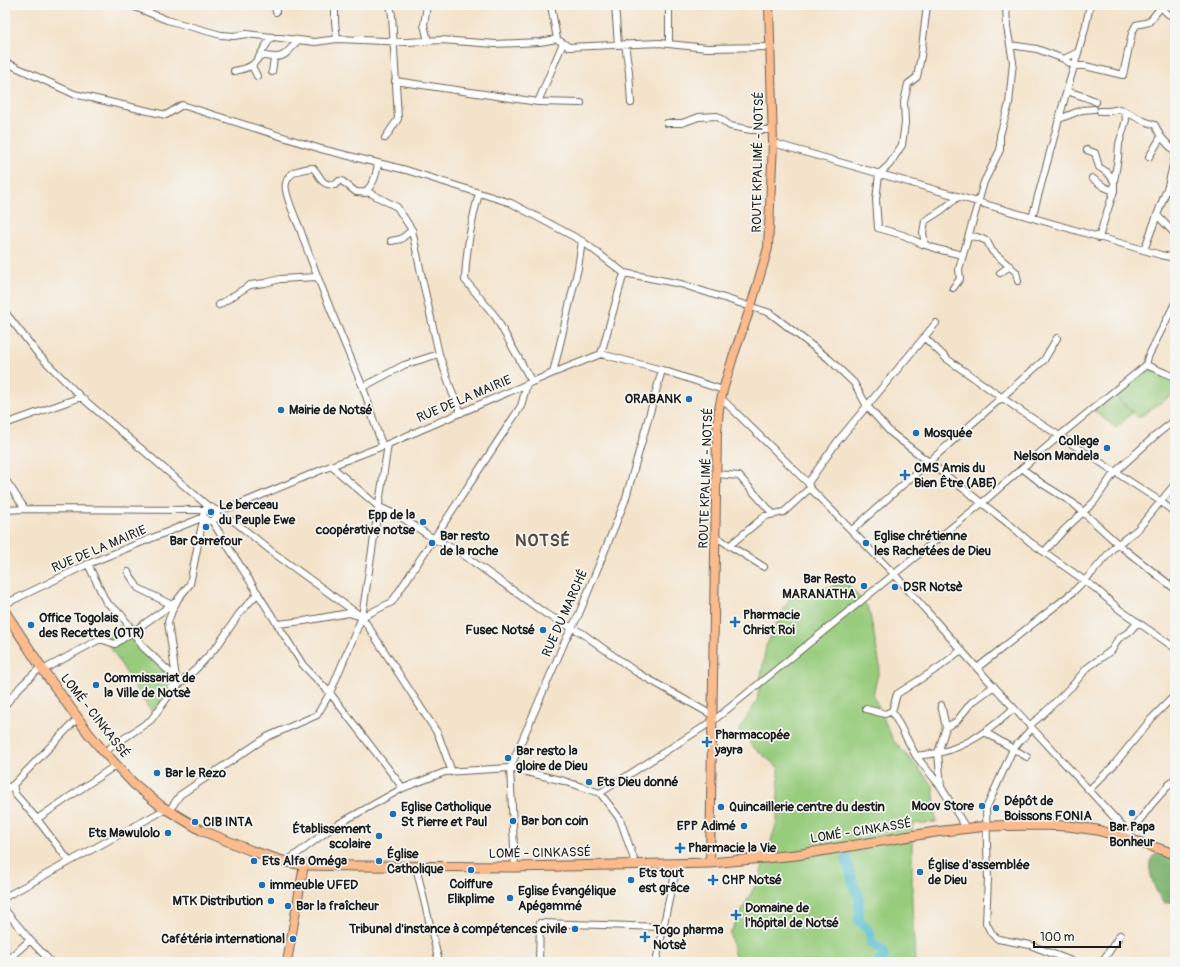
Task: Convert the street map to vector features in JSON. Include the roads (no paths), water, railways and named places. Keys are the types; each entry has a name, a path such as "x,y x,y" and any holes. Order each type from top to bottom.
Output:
{"highway":[{"name":"LOMÉ - CINKASSÉ","path":"5,612 42,668 78,718 104,752 134,784 167,810 201,830 221,839 286,862 304,865 515,867 710,863 796,855 966,828 1042,825 1068,826 1097,830 1126,837 1175,854"}],"main road":[{"name":"ROUTE KPALIMÉ - NOTSÉ","path":"710,863 717,433 723,390 751,306 768,248 773,143 769,5"},
{"path":"287,962 304,865"}],"street":[{"path":"135,5 135,7 167,20 221,35 234,36 246,34 315,42 337,39 393,42 441,40 495,44 540,42 556,39 569,47 659,42 707,48 770,47"},
{"path":"275,5 276,12"},
{"path":"335,5 337,39"},
{"path":"385,138 398,119 392,15 390,5"},
{"path":"426,5 424,25 428,41"},
{"path":"551,5 556,39"},
{"path":"615,5 618,45"},
{"path":"669,5 669,44"},
{"path":"927,5 922,56 917,77 908,84 904,102 905,123 902,145 889,164 879,174 876,200 878,228 903,235 925,245 963,255"},
{"path":"953,288 960,279 959,269 984,182 1000,150 1000,135 1008,104 1013,62 1006,5"},
{"path":"1032,218 1078,52 1086,29 1090,5"},
{"path":"1010,45 1037,49 1064,59 1074,66 1085,66 1122,75 1132,33 1136,25 1149,22 1161,6 1168,14 1175,17"},
{"path":"234,70 247,69 252,66 272,37"},
{"path":"260,55 274,58 286,55 298,40"},
{"path":"538,102 563,43"},
{"path":"625,44 631,103"},
{"path":"1064,59 1078,52"},
{"path":"272,72 274,58"},
{"path":"5,62 74,94 166,115 182,105 322,149 406,170 512,203 582,241 624,273 681,284 770,313 829,359 854,383 867,406 890,432 930,461 1044,552 1095,588 1120,610 1175,648"},
{"path":"252,66 257,76"},
{"path":"395,81 538,102 581,103"},
{"path":"1059,119 1095,105 1093,100 1067,91"},
{"path":"1100,111 1118,109 1144,122 1155,125 1161,137 1175,152"},
{"path":"1099,238 1102,224 1114,191 1119,144 1126,120 1126,112"},
{"path":"667,123 682,123 698,117 717,116 730,126 751,130 772,130"},
{"path":"1149,157 1161,137"},
{"path":"773,143 1099,238 1175,258"},
{"path":"1087,150 1096,153 1099,167 1108,173 1114,181"},
{"path":"1144,250 1168,186 1175,157"},
{"path":"364,193 372,185 376,175 378,163"},
{"path":"5,897 69,861 167,810 180,795 267,737 317,716 330,693 362,617 380,507 386,445 375,428 363,387 317,277 293,209 288,200 285,186 292,174 297,171 313,168 317,171 320,181 324,183 335,185 339,181 342,181 356,192 370,194 397,207 412,230 439,354 461,413"},
{"path":"1092,178 1104,187 1114,191"},
{"path":"277,624 349,613 362,617 392,602 521,406 530,383 495,316 465,280 466,254 472,217 479,193"},
{"path":"925,245 923,229 925,221 958,197"},
{"path":"1157,215 1175,234"},
{"path":"391,241 401,239 412,230"},
{"path":"969,236 987,241 992,251 1016,272 1018,281"},
{"path":"553,373 578,268 582,241"},
{"path":"1000,273 1010,266"},
{"path":"624,273 601,354 662,370 723,390"},
{"path":"219,305 250,285 265,283 280,278 317,277"},
{"path":"600,794 712,718 982,503 1058,437 1146,365 1148,357 1173,312 1175,303"},
{"path":"5,312 38,354 81,397 207,508"},
{"path":"729,546 765,516 784,512 809,485 837,442 936,323"},
{"path":"924,337 947,359 1058,437 1175,513"},
{"path":"852,530 1044,360 1057,338"},
{"path":"363,387 404,365 439,354"},
{"name":"RUE DE LA MAIRIE","path":"217,513 386,445 553,373 601,354"},
{"path":"1146,365 1175,377"},
{"name":"RUE DU MARCHÉ","path":"515,867 510,768 565,641 579,614 625,501 662,370"},
{"path":"5,424 81,397"},
{"path":"721,398 809,485 894,574 977,668 1122,826 1126,837"},
{"path":"1044,552 1064,530 1094,502 1114,473 1154,436 1175,420"},
{"path":"331,466 380,507 401,517 434,539 458,551 546,614 582,633 636,672 712,718"},
{"path":"1022,468 1041,483 1073,503 1119,545 1175,589"},
{"path":"717,474 739,476 773,514"},
{"path":"5,479 25,509"},
{"path":"977,668 1067,597 1092,573 1114,547 1119,545 1138,529 1175,484"},
{"path":"5,510 214,507 217,513 235,522 274,554 362,617 438,734 452,772"},
{"path":"5,705 21,686 42,668 100,639 115,644 172,605 190,584 204,518 203,515 207,508"},
{"path":"212,521 217,513"},
{"path":"204,518 207,521 212,521"},
{"name":"RUE DE LA MAIRIE","path":"5,604 88,564 204,518"},
{"path":"212,521 303,664 330,693 403,788"},
{"path":"716,537 764,567"},
{"path":"88,564 106,602 121,614 143,647 176,678"},
{"path":"128,572 138,588 172,605"},
{"path":"104,752 151,720 169,695 218,645 239,614 258,593"},
{"path":"169,695 176,678 168,622 178,599"},
{"path":"1074,962 1030,945 998,939 992,934 986,923 988,879 986,809 1013,749 1041,716 1072,686 1087,668 1112,650 1118,639 1130,631 1138,622"},
{"path":"866,709 885,714 892,710 897,694 961,650"},
{"path":"946,727 956,722 971,703 994,686"},
{"path":"1089,790 1175,695"},
{"path":"941,705 946,727 938,753 941,787"},
{"path":"916,756 938,753 970,742 985,732 1014,708"},
{"path":"892,710 916,756 941,787 966,828"},
{"path":"5,786 9,788 13,785 78,718"},
{"path":"985,732 1027,757"},
{"path":"37,819 116,765"},
{"path":"286,862 333,827 403,788 445,772 510,768 564,781 600,794 620,819 636,865"},
{"path":"1126,837 1175,778"},
{"path":"13,785 15,794 37,819 69,861"},
{"path":"656,962 678,864"},
{"path":"416,866 439,962"},
{"path":"5,910 51,962"},
{"path":"540,962 540,923 663,927"},
{"path":"1102,962 1120,935"},
{"path":"5,962 30,940"}],"waterway":[{"path":"846,856 854,887 859,896 859,921 870,932 871,943 882,950 884,957 879,962"}],"place":[{"name":"ORABANK","path":"689,399"},
{"name":"Mairie de Notsé","path":"281,410"},
{"name":"Mosquée","path":"916,433"},
{"name":"College Nelson Mandela","path":"1107,448"},
{"name":"CMS Amis du Bien Être (ABE)","path":"905,475"},
{"name":"Le berceau du Peuple Ewe","path":"211,512"},
{"name":"Epp de la coopérative notse","path":"423,522"},
{"name":"Bar Carrefour","path":"206,527"},
{"name":"Bar resto de la roche","path":"432,543"},
{"name":"Eglise chrétienne les Rachetées de Dieu","path":"866,543"},
{"name":"Bar Resto MARANATHA","path":"864,586"},
{"name":"DSR Notsè","path":"895,587"},
{"name":"Pharmacie Christ Roi","path":"735,622"},
{"name":"Office Togolais des Recettes (OTR)","path":"31,625"},
{"name":"Fusec Notsé","path":"543,630"},
{"name":"Commissariat de la Ville de Notsè","path":"96,685"},
{"name":"Pharmacopée yayra","path":"707,742"},
{"name":"Bar resto la gloire de Dieu","path":"508,758"},
{"name":"Bar le Rezo","path":"157,773"},
{"name":"Ets Dieu donné","path":"589,782"},
{"name":"Moov Store","path":"982,806"},
{"name":"Quincaillerie centre du destin","path":"721,807"},
{"name":"Dépôt de Boissons FONIA","path":"996,808"},
{"name":"Bar Papa Bonheur","path":"1132,813"},
{"name":"Eglise Catholique St Pierre et Paul","path":"393,814"},
{"name":"Bar bon coin","path":"513,821"},
{"name":"CIB INTA","path":"195,822"},
{"name":"EPP Adimé","path":"744,826"},
{"name":"Ets Mawulolo","path":"168,833"},
{"name":"Établissement scolaire","path":"379,836"},
{"name":"Pharmacie la Vie","path":"680,848"},
{"name":"Ets Alfa Oméga","path":"254,861"},
{"name":"Église Catholique","path":"379,861"},
{"name":"Coiffure Elikplime","path":"471,870"},
{"name":"Église d'assemblée de Dieu","path":"920,872"},
{"name":"Ets tout est grâce","path":"631,880"},
{"name":"CHP Notsé","path":"713,880"},
{"name":"immeuble UFED","path":"262,885"},
{"name":"Eglise Évangélique Apégammé","path":"510,898"},
{"name":"MTK Distribution","path":"271,901"},
{"name":"Bar la fraîcheur","path":"288,906"},
{"name":"Domaine de l'hôpital de Notsé","path":"736,915"},
{"name":"Tribunal d'instance à compétences civile","path":"575,929"},
{"name":"Togo pharma Notsè","path":"645,937"},
{"name":"Cafétéria international","path":"293,939"}],"district":[{"name":"NOTSÉ","path":"543,540"}]}
